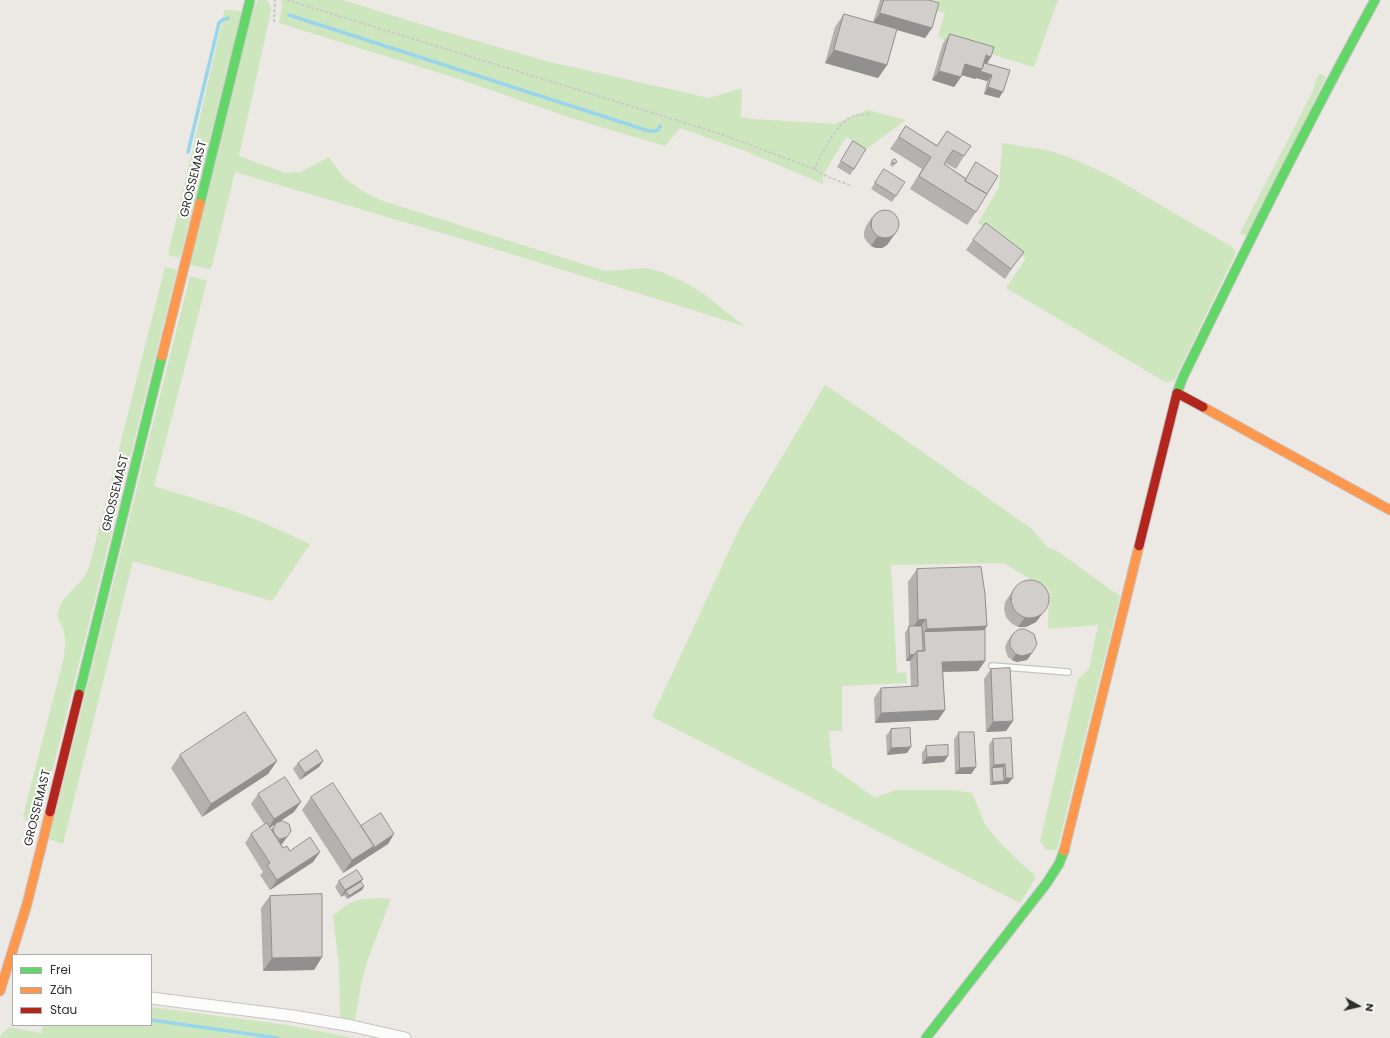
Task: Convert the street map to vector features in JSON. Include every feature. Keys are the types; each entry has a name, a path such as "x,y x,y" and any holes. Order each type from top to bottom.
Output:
{"street":[{"name":"GROSSEMAST","path":"15,954 250,0"},
{"path":"926,1038 1046,884 1059,864 1065,847 1085,768 1177,393 1183,377 1248,244 1340,62 1375,0"},
{"path":"1177,393 1390,510"},
{"name":"GROSSEMAST","path":"0,991 9,978 12,966"},
{"path":"152,998 294,1016 352,1026 405,1038"}],"lane":[{"path":"992,666 1068,672"}],"path":[{"path":"274,0 274,22"},
{"path":"287,0 721,134 814,169 828,177 852,186"},
{"path":"814,169 843,123 853,116 870,114"}],"green space":[{"path":"258,0 265,0 269,2 271,11 239,156 285,173 300,172 329,157 344,178 364,192 383,201 605,271 647,268 662,272 686,283 704,294 744,326 482,245 235,172 211,269 190,265 254,6"},
{"path":"281,0 343,0 546,61 709,98 742,88 741,117 835,124 867,110 906,120 866,149 846,137 823,175 823,184 745,151 680,128 665,146 574,119 459,79 279,23 282,6"},
{"path":"900,0 1058,0 1034,67 946,41 938,36 945,13"},
{"path":"225,9 242,12 180,258 168,255"},
{"path":"1320,74 1326,77 1248,237 1240,233 1313,91 1317,77"},
{"path":"1002,143 1052,151 1113,177 1232,247 1236,253 1174,381 1166,382 1160,379 1006,288 1026,258 978,223 999,187"},
{"path":"165,267 177,270 39,824 26,821 23,816 64,657 65,635 58,618 58,612 63,600 81,581 89,567"},
{"path":"190,276 207,281 154,486 228,509 262,522 310,544 272,601 133,561 63,844 49,839"},
{"path":"825,385 1032,529 1048,548 1056,550 1120,596 1057,850 1046,850 1040,841 1078,679 1089,669 1098,625 1048,629 1049,590 1003,563 891,565 897,673 906,672 907,683 842,686 842,731 829,731 832,767 875,798 895,790 954,790 972,793 986,826 1002,845 1033,873 1035,879 1020,903 652,717 740,527"},
{"path":"378,898 391,899 368,959 361,984 355,1021 340,1017 339,967 333,916 354,901"},
{"path":"152,1007 287,1025 354,1038 0,1038 9,1027 41,1033 43,1026 152,1026"}],"building":[{"path":"884,0 929,0 939,3 932,28 880,13"},
{"path":"844,14 897,29 887,65 834,50"},
{"path":"950,34 994,47 991,57 986,55 982,69 965,64 961,77 939,71"},
{"path":"984,63 1010,70 1003,92 988,87 992,75 980,71"},
{"path":"906,126 937,146 947,131 971,146 964,156 953,150 944,164 966,179 965,181 987,194 976,212 919,176 931,157 899,137"},
{"path":"853,141 866,149 854,169 841,161"},
{"path":"895,159 897,162 894,164 892,161"},
{"path":"976,162 998,176 987,194 965,181"},
{"path":"884,169 905,182 896,196 875,183"},
{"path":"885,210 895,214 899,224 895,234 885,238 875,234 871,224 875,214"},
{"path":"986,223 1024,252 1011,269 973,240"},
{"path":"981,567 985,594 987,626 927,629 926,619 918,620 917,569"},
{"path":"1030,580 1040,583 1046,589 1049,599 1046,609 1040,615 1030,618 1020,615 1014,609 1011,599 1014,589 1020,583"},
{"path":"909,626 922,626 923,651 917,651 915,654 910,655"},
{"path":"1020,629 1025,629 1034,634 1037,644 1032,653 1022,656 1016,654 1010,646 1012,635"},
{"path":"985,630 985,661 942,662 945,710 881,713 881,688 918,686 917,651 925,651 924,632"},
{"path":"1010,668 1013,721 993,722 991,669"},
{"path":"245,712 277,761 211,804 180,755"},
{"path":"910,728 911,747 891,748 891,729"},
{"path":"959,732 974,732 976,767 960,768"},
{"path":"1011,738 1013,778 1006,778 1005,764 994,765 993,739"},
{"path":"948,745 948,756 927,757 926,746"},
{"path":"317,750 323,761 305,773 298,763"},
{"path":"1003,767 1004,781 993,782 992,768"},
{"path":"285,777 301,802 274,819 258,794"},
{"path":"333,783 374,846 352,860 311,797"},
{"path":"381,813 394,834 372,849 374,846 361,826"},
{"path":"283,821 289,824 291,831 287,837 280,839 276,836 273,829 276,823"},
{"path":"267,823 283,848 287,846 290,851 310,837 320,852 277,880 267,865 270,863 251,834"},
{"path":"357,870 363,879 345,890 339,881"},
{"path":"361,882 364,886 349,896 346,891"},
{"path":"322,894 322,957 272,958 270,896"}],"waterway":[{"path":"289,15 649,131 658,130 660,126"},
{"path":"188,152 219,23 228,18"},
{"path":"152,1020 278,1038"}],"traffic: fast":[{"path":"200,203 250,0"},
{"path":"1177,393 1183,377 1277,187 1375,0"},
{"path":"79,694 162,356"},
{"path":"926,1038 1046,884 1059,864 1064,851"}],"traffic: slow":[{"path":"162,356 200,203"},
{"path":"1203,407 1390,510"},
{"path":"1064,851 1139,546"},
{"path":"0,991 27,904 50,812"}],"traffic: jam":[{"path":"1139,546 1177,393 1203,407"},
{"path":"50,812 79,694"}]}
